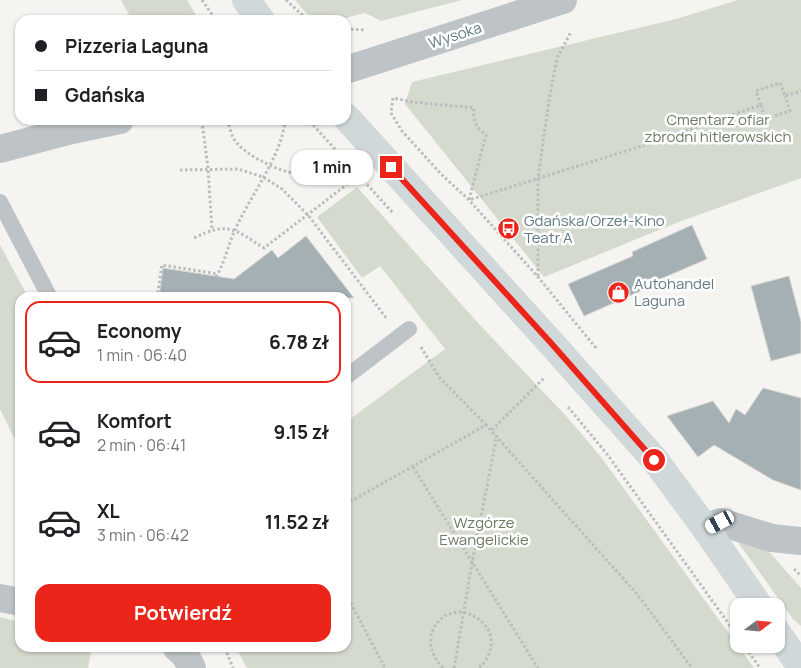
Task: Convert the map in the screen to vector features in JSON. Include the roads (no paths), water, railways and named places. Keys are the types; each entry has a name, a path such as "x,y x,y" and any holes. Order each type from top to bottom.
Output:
{"main road":[{"path":"246,0 257,15"},
{"path":"351,123 642,446 706,529 753,598"},
{"path":"785,644 801,667"}],"street":[{"name":"Wysoka","path":"351,68 563,0"},
{"path":"0,149 96,125"},
{"path":"706,529 720,522 772,538 801,541"},
{"path":"0,598 15,601"},
{"path":"182,652 192,668"}],"lane":[{"path":"0,202 47,292"},
{"path":"351,373 409,329"}],"place":[{"name":"Gdańska/Orzeł-Kino Teatr A","path":"508,229"},
{"name":"Autohandel Laguna","path":"618,292"}],"park label":[{"name":"Cmentarz ofiar zbrodni hitlerowskich","path":"718,128"},
{"name":"Wzgórze Ewangelickie","path":"484,530"}]}
